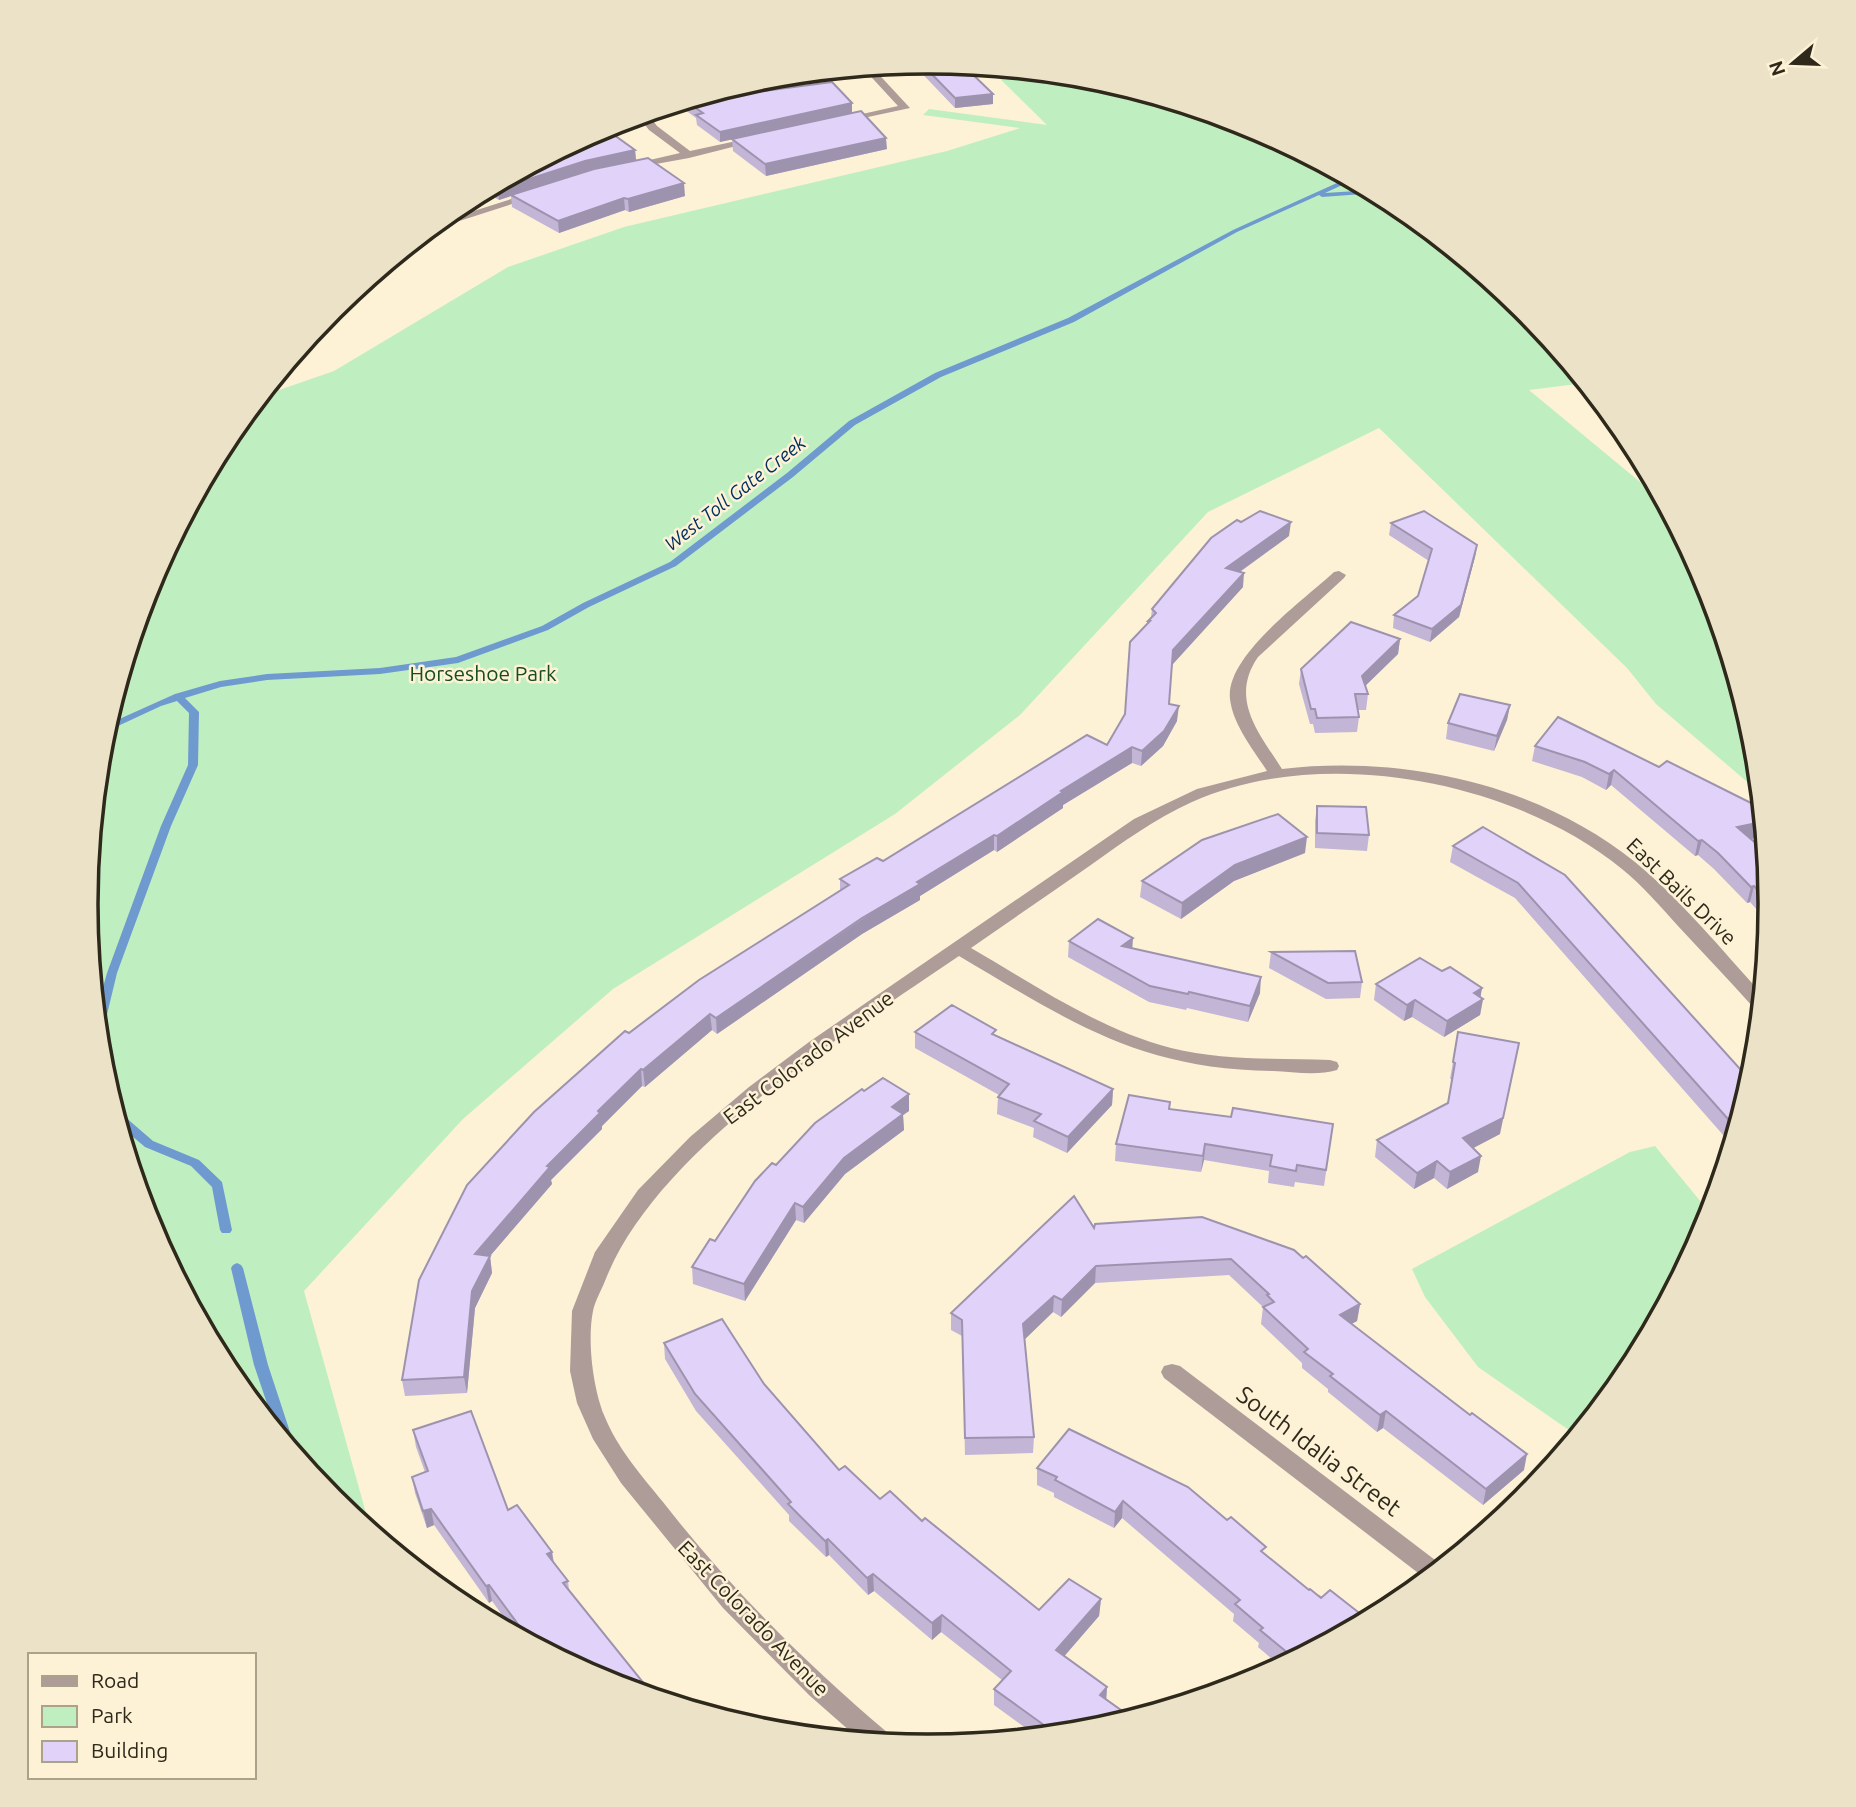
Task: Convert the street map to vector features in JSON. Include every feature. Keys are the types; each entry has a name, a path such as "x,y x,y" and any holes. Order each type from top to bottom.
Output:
{"street":[{"path":"838,122 905,108 874,75"},
{"path":"649,123 689,155"},
{"path":"615,171 770,137"},
{"path":"458,220 540,193"},
{"path":"1277,775 1237,704 1235,683 1243,664 1339,575"},
{"name":"East Bails Drive","path":"1277,775 1335,771 1424,777 1468,786 1537,810 1576,829 1621,859 1753,995"},
{"name":"East Colorado Avenue","path":"867,1731 790,1660 724,1593 617,1460 594,1419 580,1369 579,1331 587,1294 601,1258 622,1225 679,1158 738,1104 791,1064 1140,823 1211,789 1277,775"},
{"path":"958,948 1087,1022 1126,1041 1171,1055 1206,1060 1330,1066"},
{"name":"South Idalia Street","path":"1172,1372 1427,1567"}],"green space":[{"name":"Horseshoe Park","path":"998,77 1090,89 1195,118 1246,137 1295,159 1389,213 1475,279 1515,317 1575,384 1529,390 1647,489 1695,586 1714,637 1730,689 1749,783 1656,704 1627,668 1379,428 1208,512 1020,715 895,814 613,989 463,1119 304,1291 366,1514 304,1451 270,1409 209,1318 161,1221 126,1118 114,1065 105,1012 98,904 105,795 126,689 161,586 184,536 209,488 238,442 275,391 334,371 508,267 624,227 947,151 1020,128 923,115 929,109 1047,125"},
{"path":"1655,1146 1702,1203 1672,1271 1647,1319 1618,1365 1569,1430 1478,1367 1425,1297 1412,1269 1630,1152"}],"building":[{"path":"932,74 973,75 993,94 955,98"},
{"path":"832,82 852,103 720,132 696,115 703,113 695,107 752,92"},
{"path":"861,111 886,138 765,164 732,139"},
{"path":"615,135 635,150 585,161 517,183 561,159"},
{"path":"648,158 684,183 624,198 558,221 511,195 594,169"},
{"path":"1260,511 1291,522 1226,568 1244,573 1173,650 1169,704 1179,706 1164,731 1142,751 1132,747 1061,791 1063,792 997,836 994,835 917,882 920,884 862,918 716,1018 710,1014 641,1069 547,1166 550,1167 475,1254 490,1256 472,1291 464,1377 402,1380 419,1280 467,1185 534,1112 625,1031 629,1033 699,980 849,885 840,879 877,858 883,861 1087,735 1107,745 1125,714 1130,642 1156,613 1152,609 1211,538 1237,520 1241,522"},
{"path":"1424,511 1477,545 1461,605 1432,629 1394,615 1418,596 1432,549 1391,523"},
{"path":"1351,622 1400,639 1362,676 1368,694 1355,694 1359,717 1317,718 1315,709 1311,709 1301,669"},
{"path":"1460,694 1510,705 1497,736 1448,723"},
{"path":"1558,717 1659,767 1667,761 1752,803 1754,824 1737,827 1755,843 1757,890 1754,886 1751,887 1718,853 1702,840 1698,841 1614,770 1609,774 1585,762 1535,746"},
{"path":"1317,806 1366,807 1369,835 1317,833"},
{"path":"1278,814 1307,837 1235,865 1182,903 1142,881 1202,840"},
{"path":"1483,827 1565,875 1741,1070 1729,1120 1518,883 1453,846"},
{"path":"1098,919 1133,938 1122,946 1261,977 1250,1006 1150,986 1069,941"},
{"path":"1355,951 1362,982 1328,983 1271,952"},
{"path":"1420,958 1442,971 1450,967 1482,988 1474,993 1483,999 1447,1021 1415,1000 1407,1005 1376,984"},
{"path":"952,1005 996,1030 992,1034 1113,1089 1068,1137 1034,1121 1041,1114 998,1097 1009,1084 915,1032"},
{"path":"1458,1032 1519,1043 1503,1118 1463,1138 1481,1156 1450,1172 1437,1161 1417,1173 1377,1140 1448,1103"},
{"path":"883,1078 909,1094 892,1107 903,1114 844,1158 803,1207 795,1203 744,1284 692,1267 710,1239 715,1241 755,1181 772,1163 776,1165 815,1123 862,1089 864,1091"},
{"path":"1129,1095 1170,1102 1169,1109 1231,1117 1233,1108 1333,1124 1326,1170 1297,1165 1296,1171 1270,1166 1272,1155 1205,1144 1203,1156 1116,1144"},
{"path":"1074,1196 1094,1228 1095,1224 1202,1217 1294,1250 1303,1258 1306,1256 1360,1304 1340,1315 1470,1415 1472,1413 1527,1454 1486,1489 1386,1411 1380,1415 1330,1376 1333,1374 1304,1352 1308,1349 1263,1307 1274,1302 1267,1295 1269,1294 1231,1259 1096,1266 1062,1300 1054,1296 1023,1324 1034,1437 965,1438 962,1320 951,1313"},
{"path":"722,1319 764,1384 839,1470 845,1466 880,1499 890,1491 922,1521 925,1518 1039,1610 1069,1579 1101,1599 1056,1650 1107,1687 1100,1695 1121,1710 1044,1725 994,1689 1011,1671 942,1615 932,1623 873,1574 867,1578 828,1539 825,1541 788,1504 791,1502 695,1394 664,1343"},
{"path":"471,1411 508,1510 517,1505 552,1552 547,1554 568,1581 563,1583 643,1682 561,1648 519,1625 489,1585 486,1586 431,1509 423,1511 412,1477 428,1471 413,1430"},
{"path":"1069,1429 1188,1487 1227,1520 1231,1517 1266,1547 1261,1551 1309,1590 1321,1598 1330,1590 1359,1612 1286,1652 1235,1604 1240,1600 1123,1501 1115,1512 1037,1468"}],"waterway":[{"name":"West Toll Gate Creek","path":"179,697 220,684 267,677 380,671 458,660 545,628 586,605 673,564 790,475 852,423 938,375 1071,320 1235,231 1340,183"},
{"path":"1322,195 1356,193"},
{"path":"104,1003 112,973 166,826 193,765 194,712 179,697"},
{"name":"West Toll Gate Creek","path":"118,723 179,697"},
{"path":"129,1126 149,1144 195,1163 218,1185 226,1230"},
{"path":"237,1268 261,1365 279,1420"}]}
